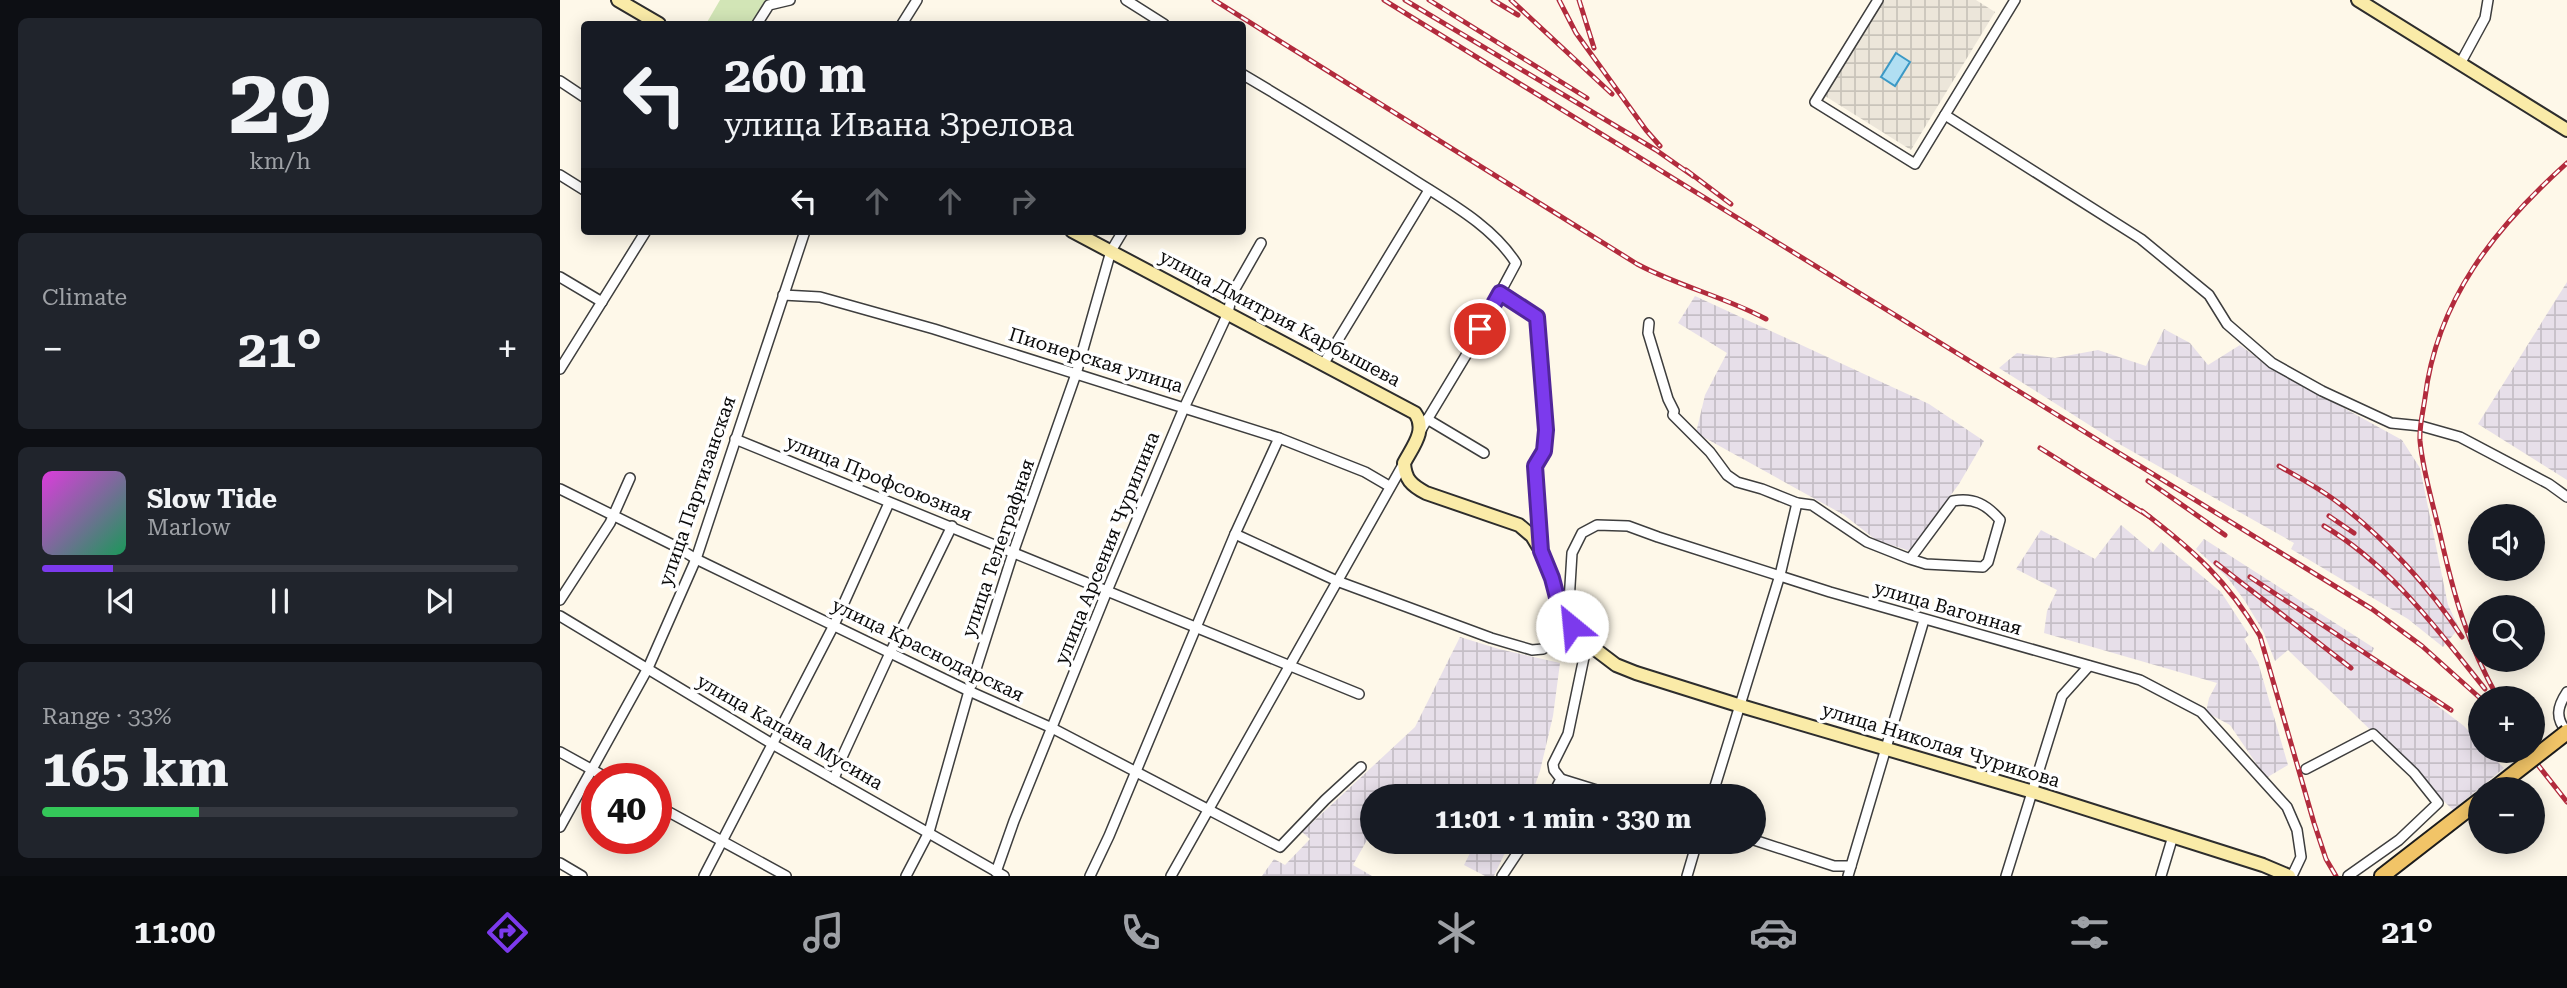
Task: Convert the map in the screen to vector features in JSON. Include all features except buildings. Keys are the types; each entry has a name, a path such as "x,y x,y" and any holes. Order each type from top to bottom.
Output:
{"main road":[{"path":"2509,777 2567,732"},
{"path":"2525,777 2567,744"},
{"path":"2382,876 2468,809"},
{"path":"2398,876 2468,821"}],"street":[{"path":"618,0 654,21"},
{"path":"759,21 769,5 790,0"},
{"path":"904,21 916,0"},
{"path":"1126,0 1159,21"},
{"path":"1878,0 1815,102 1915,164 2015,0"},
{"path":"2358,0 2567,130"},
{"path":"2460,64 2485,18 2488,0"},
{"path":"1171,876 1210,811 1389,486 1516,263 1507,250 1481,225 1329,125 1246,76"},
{"path":"560,81 581,95"},
{"path":"1945,115 2141,239 2209,295 2227,324 2272,363 2322,391 2391,423 2421,426 2460,437 2549,484 2567,498"},
{"path":"560,175 581,188"},
{"path":"1324,363 1429,190"},
{"path":"560,369 642,235"},
{"name":"улица Партизанская","path":"595,763 648,668 696,559 804,235"},
{"name":"улица Дмитрия Карбышева","path":"1080,235 1410,409 1424,425 1484,453"},
{"name":"улица Телеграфная","path":"906,876 929,832 969,691 1013,553 1076,374 1111,251 1121,235"},
{"name":"улица Арсения Чурилина","path":"1000,874 1014,821 1107,591 1184,408 1228,313 1232,294 1261,243"},
{"path":"560,277 602,302"},
{"path":"1500,293 1537,317 1546,430 1544,451 1535,466 1541,551"},
{"name":"Пионерская улица","path":"783,295 820,297 934,329 1279,438 1365,472 1389,486"},
{"path":"1649,323 1648,333 1674,411 1673,415 1710,452 1727,475 1737,482 1797,503 1812,505 1867,542 1910,559 1926,564 1983,568 1988,562 2000,520 1977,501 1953,501 1910,559"},
{"path":"1090,876 1235,534 1279,438"},
{"name":"улица Профсоюзная","path":"735,439 1359,694"},
{"name":"улица Николая Чурикова","path":"1404,463 1408,480 1414,487 1519,525 1532,536 1552,578 1560,609 1569,622 1600,655 1636,673 2033,792 2290,876"},
{"path":"560,600 614,514 630,478"},
{"name":"улица Краснодарская","path":"560,489 614,514 696,559 1137,770 1280,846 1361,767"},
{"path":"704,876 834,625 889,503"},
{"path":"1716,784 1780,575 1797,503"},
{"name":"улица Вагонная","path":"1569,622 1572,553 1582,533 1597,525 1628,526 1924,620 2140,680 2201,712 2287,807 2297,830 2301,857 2290,876"},
{"path":"834,779 890,653 952,526"},
{"path":"1235,534 1337,581 1490,638 1532,650 1543,649 1569,622"},
{"name":"улица Капана Мусина","path":"560,616 774,745 1000,874"},
{"path":"1848,876 1924,620"},
{"path":"1577,784 1561,779 1553,764 1568,734 1587,643"},
{"path":"2006,876 2062,696 2089,666"},
{"path":"2567,692 2560,703 2558,713 2560,724 2567,732"},
{"path":"2306,769 2374,734 2414,773 2438,803 2399,840 2348,876"},
{"path":"560,752 581,763"},
{"path":"1558,784 1561,779"},
{"name":"улица Партизанская","path":"560,827 581,789"},
{"path":"672,814 786,876"},
{"path":"2161,876 2173,836"},
{"path":"1766,844 1834,866 1851,866"},
{"path":"1502,876 1517,854"},
{"path":"1687,876 1693,854"},
{"path":"560,863 582,876"}],"shaded area":[{"path":"1884,0 1976,0 1995,12 1911,150 1825,96"},
{"path":"2567,282 2567,480 2478,424"},
{"path":"1695,296 1929,404 1984,441 1959,484 1910,551 1876,540 1844,515 1696,433 1705,395 1727,353 1678,323"},
{"path":"2164,329 2190,343 2208,365 2240,345 2269,367 2402,440 2420,468 2448,605 2459,628 2443,647 2408,619 2291,549 2294,543 2121,445 1999,368 2017,353 2055,358 2098,350 2146,366"},
{"path":"2121,525 2153,552 2161,542 2221,592 2249,635 2244,639 2258,662 2288,765 2266,778 2230,725 2206,712 2209,698 2217,683 2044,633 2047,611 2057,590 2016,569 2041,530 2095,559"},
{"path":"2204,539 2374,648 2371,655 2468,730 2468,763 2499,763 2504,768 2493,777 2468,777 2468,798 2453,810 2288,650 2275,661 2263,631 2245,601 2227,577 2196,549"},
{"path":"1460,637 1560,663 1553,716 1535,784 1360,784 1360,852 1353,865 1372,876 1262,876 1274,859 1285,865 1310,839 1302,832 1415,727"},
{"path":"1470,854 1504,854 1494,876 1485,876 1464,865"}],"green space":[{"path":"720,0 766,0 752,21 708,21"}],"water":[{"path":"1896,53 1910,62 1895,86 1881,77"}],"railway":[{"path":"1214,0 1637,264 1766,319"},
{"path":"1384,0 2372,609 2422,646 2468,687"},
{"path":"1405,0 1656,150 1693,176"},
{"path":"1429,0 1587,98"},
{"path":"1493,0 1518,15"},
{"path":"1511,0 1612,94"},
{"path":"1559,0 1576,33 1660,146"},
{"path":"1579,0 1594,48"},
{"path":"2491,686 2456,599 2426,476 2420,441 2421,425 2432,362 2456,297 2474,268 2516,213 2567,163"},
{"path":"1686,170 1731,204"},
{"path":"2040,448 2150,517"},
{"path":"2279,466 2333,499 2374,533 2421,582 2462,637"},
{"path":"2148,481 2225,535"},
{"path":"2142,511 2208,567 2235,598 2260,636 2314,823 2326,859 2336,876"},
{"path":"2329,516 2354,533"},
{"path":"2324,526 2371,560 2391,579 2430,621 2483,686"},
{"path":"2216,563 2351,668"},
{"path":"2250,577 2451,710"},
{"path":"2536,763 2567,802"}],"route":[{"path":"1480,329 1500,293 1537,317 1546,430 1544,451 1535,466 1541,551 1560,609 1572,626"}]}
